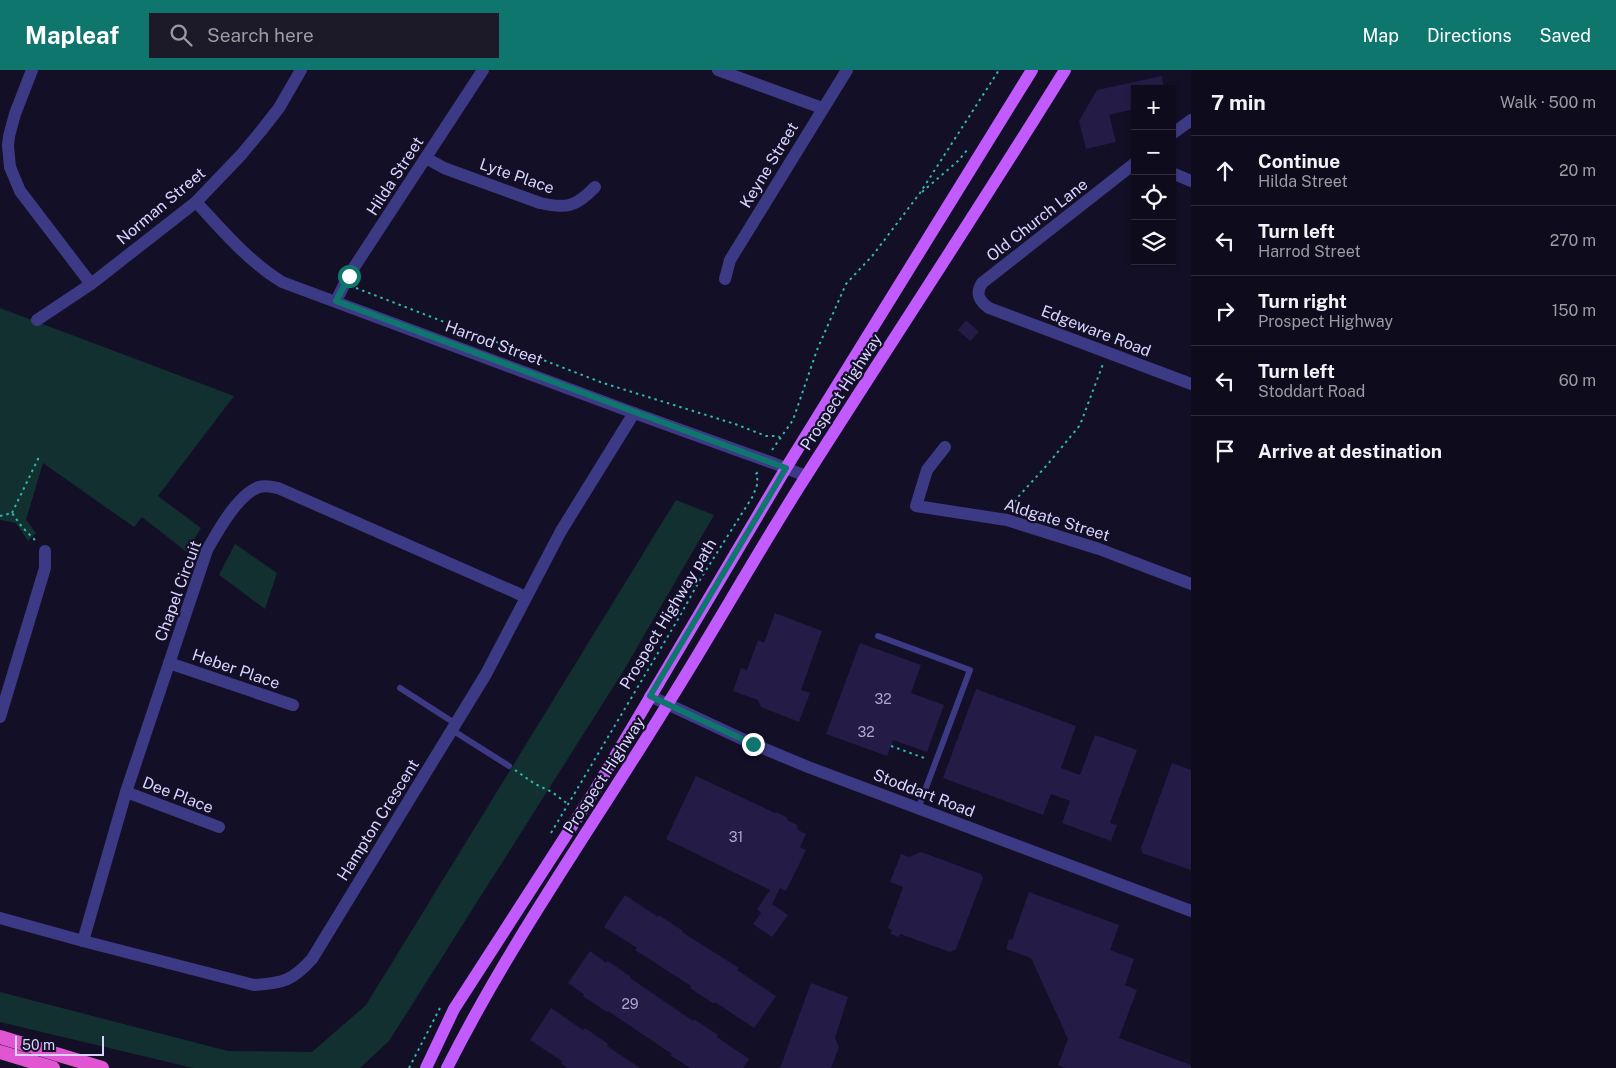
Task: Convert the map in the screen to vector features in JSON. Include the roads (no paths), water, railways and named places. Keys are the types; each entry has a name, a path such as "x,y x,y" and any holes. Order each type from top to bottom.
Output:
{"highway":[{"path":"0,1037 102,1068"},
{"path":"0,1052 53,1068"}],"main road":[{"name":"Prospect Highway","path":"426,1068 454,1009 594,792 786,468 1032,70"},
{"name":"Prospect Highway","path":"447,1068 474,1015 522,932 668,705 806,476 1065,70"}],"street":[{"path":"32,70 9,136 10,167 20,191 90,284"},
{"name":"Norman Street","path":"37,320 90,284 196,202 261,131 278,108 301,70"},
{"name":"Hilda Street","path":"336,301 345,284 483,70"},
{"path":"718,70 822,108"},
{"name":"Keyne Street","path":"725,279 730,260 847,70"},
{"path":"1176,131 1191,120"},
{"name":"Lyte Place","path":"426,158 444,168 555,207 571,206 584,199 595,187"},
{"name":"Old Church Lane","path":"989,308 979,298 978,290 982,284 1131,166"},
{"path":"1175,175 1191,181"},
{"name":"Harrod Street","path":"196,202 246,255 282,282 806,476"},
{"name":"Edgeware Road","path":"989,308 1191,384"},
{"name":"Hampton Crescent","path":"0,918 254,984 278,983 299,973 312,959 486,674 561,531 634,412"},
{"name":"Aldgate Street","path":"945,447 927,470 916,506 1007,520 1099,549 1191,584"},
{"name":"Chapel Circuit","path":"83,941 126,792 207,550 226,520 241,501 253,490 269,486 278,488 526,597"},
{"path":"0,716 45,568 45,551"},
{"name":"Heber Place","path":"169,663 293,705"},
{"name":"Stoddart Road","path":"650,696 753,744 918,809 1191,911"},
{"name":"Dee Place","path":"126,792 219,827"}],"lane":[{"path":"878,636 970,670 918,809"},
{"path":"400,688 509,766"}]}
